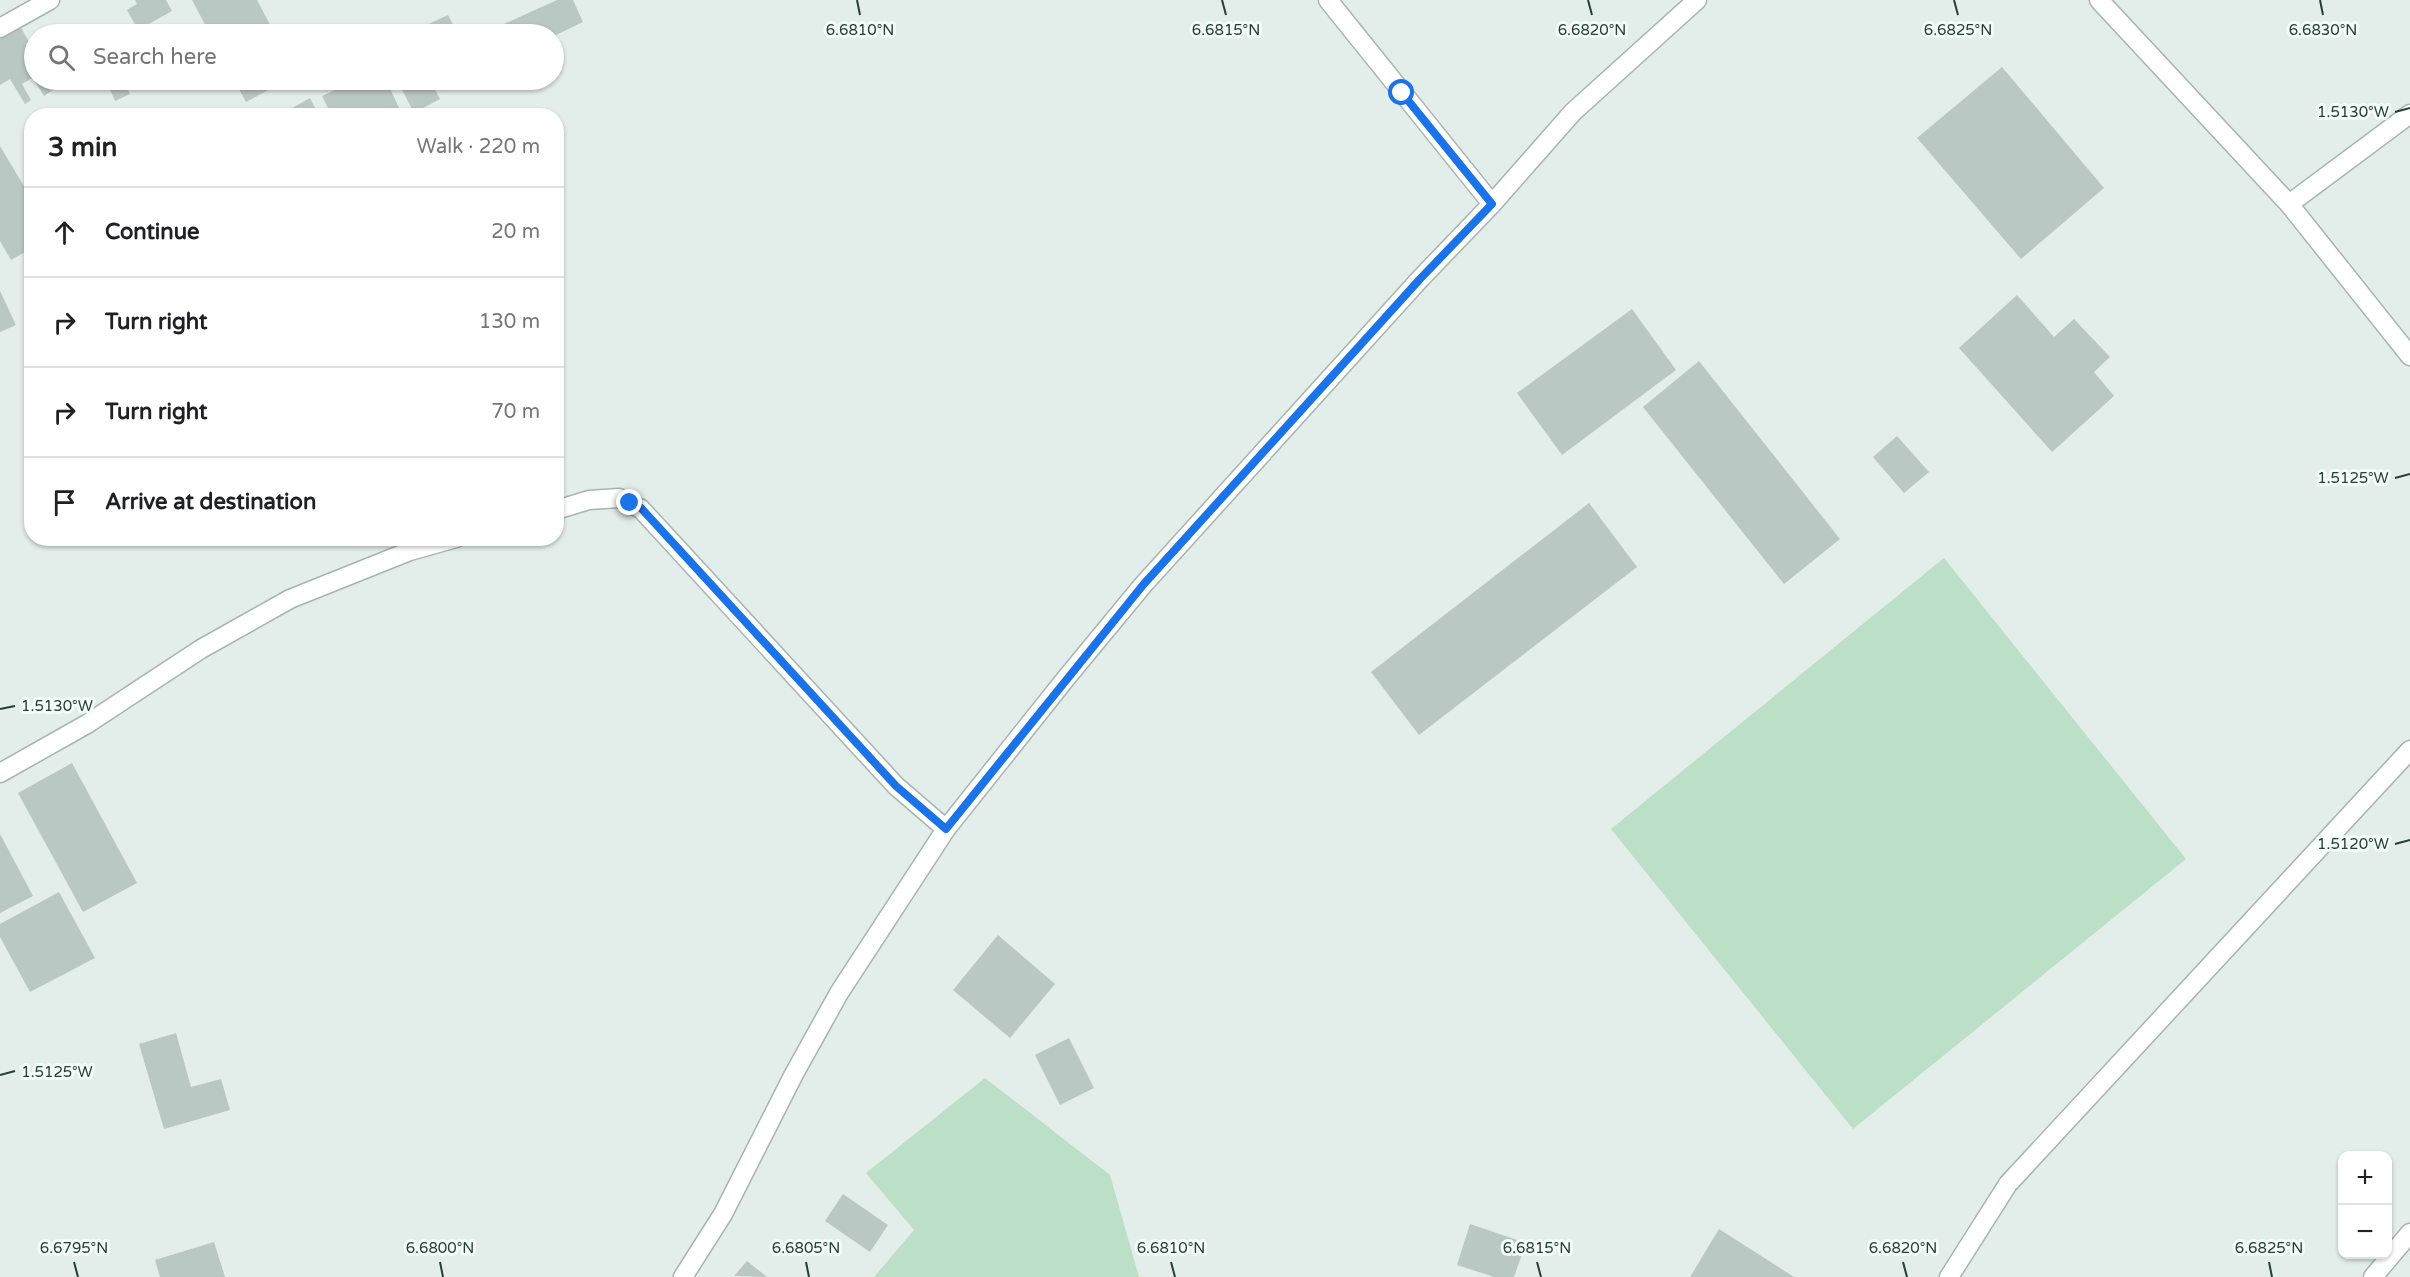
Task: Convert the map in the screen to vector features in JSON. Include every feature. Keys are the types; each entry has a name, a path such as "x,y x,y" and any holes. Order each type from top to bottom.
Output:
{"street":[{"path":"0,28 50,0"},
{"path":"1328,0 1492,204"},
{"path":"683,1277 723,1214 794,1074 839,993 946,829 1143,585 1420,279 1492,204 1573,112 1697,0"},
{"path":"2099,0 2289,204 2410,356"},
{"path":"2289,204 2410,114"},
{"path":"564,508 589,500 619,498 641,508 896,786 946,829"},
{"path":"0,773 87,724 201,649 290,599 428,546"},
{"path":"1949,1277 2008,1185 2410,750"},
{"path":"2373,1277 2410,1233"}],"green space":[{"path":"1944,558 2186,859 1853,1129 1611,829"},
{"path":"985,1078 1110,1175 1139,1277 874,1277 914,1230 866,1173"}],"building":[{"path":"135,0 166,0 172,11 149,24 135,24 127,10 137,4"},
{"path":"192,0 257,0 270,24 205,24"},
{"path":"557,0 573,0 583,22 564,31 564,24 504,24"},
{"path":"448,15 453,24 428,24"},
{"path":"20,26 24,33 24,83 22,84 31,100 25,104 10,79 0,85 0,38"},
{"path":"2002,67 2104,188 2021,259 1917,138"},
{"path":"40,90 53,90 44,96"},
{"path":"110,90 128,90 130,94 115,101"},
{"path":"239,90 268,90 246,102"},
{"path":"335,90 391,90 399,108 328,108 322,96"},
{"path":"402,90 435,90 440,99 423,108 411,108"},
{"path":"310,98 315,108 292,108"},
{"path":"0,146 24,186 24,253 11,260 0,241"},
{"path":"0,291 16,325 0,332"},
{"path":"2017,295 2054,337 2074,319 2110,357 2094,372 2114,396 2052,452 1959,348"},
{"path":"1632,309 1676,370 1562,455 1517,393"},
{"path":"1699,361 1840,539 1784,584 1643,407"},
{"path":"1897,436 1929,472 1904,493 1873,457"},
{"path":"1589,503 1637,567 1419,735 1371,672"},
{"path":"72,763 137,883 83,912 18,793"},
{"path":"0,834 33,896 0,913"},
{"path":"59,892 95,958 30,992 0,937 0,924"},
{"path":"998,935 1055,984 1010,1038 953,990"},
{"path":"176,1033 191,1087 221,1079 230,1110 164,1129 139,1044"},
{"path":"1069,1038 1094,1088 1060,1105 1035,1055"},
{"path":"843,1194 888,1225 870,1252 825,1221"},
{"path":"1470,1224 1526,1243 1514,1277 1494,1277 1457,1265"},
{"path":"1719,1229 1794,1277 1690,1277"},
{"path":"214,1242 225,1277 160,1277 155,1260"},
{"path":"747,1261 767,1277 734,1276"}],"route":[{"path":"630,503 641,508 896,786 946,829 1143,585 1420,279 1492,204 1402,93"}]}
